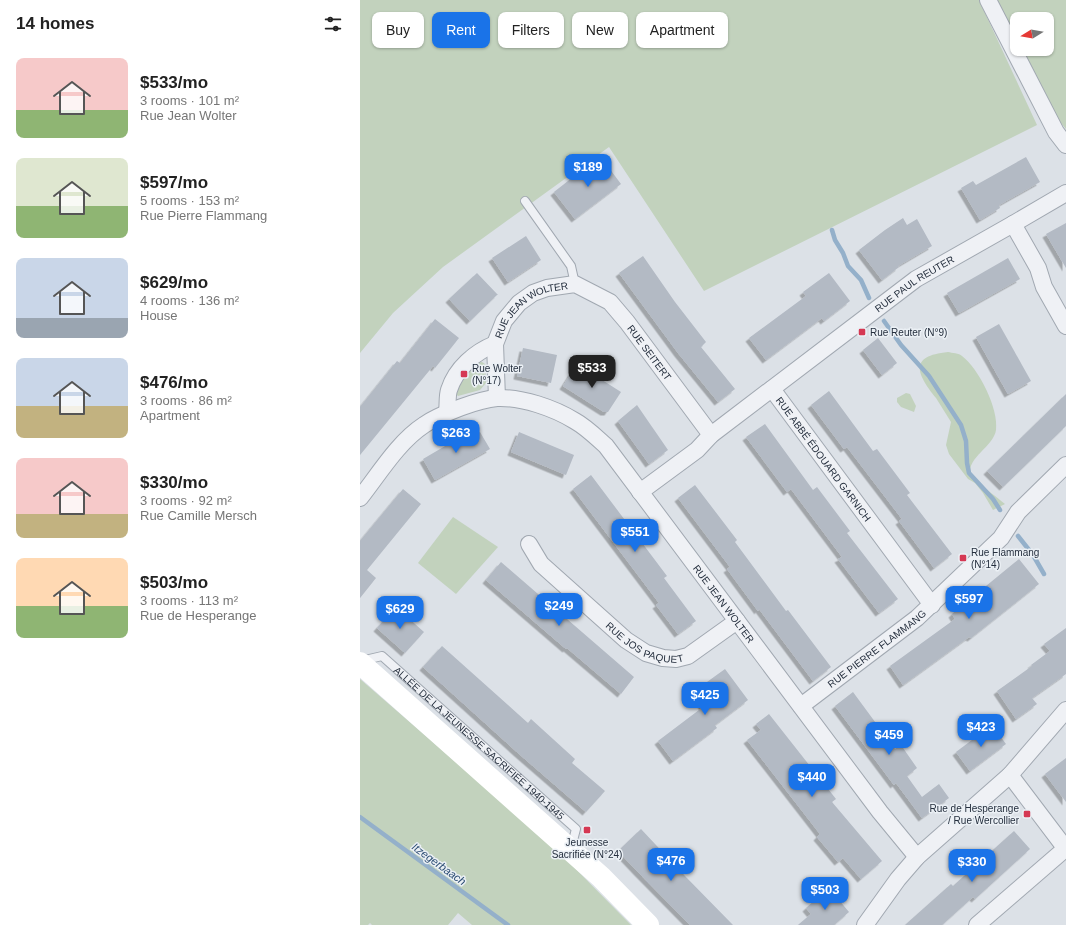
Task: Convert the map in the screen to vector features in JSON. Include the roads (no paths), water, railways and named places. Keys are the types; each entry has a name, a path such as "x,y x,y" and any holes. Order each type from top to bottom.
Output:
{"main road":[{"name":"ALLÉE DE LA JEUNESSE SACRIFIÉE 1940-1945","path":"360,662 601,877 648,925"}],"street":[{"path":"988,0 1056,132 1066,145"},
{"name":"RUE PAUL REUTER","path":"772,389 916,280 1066,193"},
{"path":"1013,224 1038,268 1044,287 1066,326"},
{"name":"RUE JEAN WOLTER","path":"497,398 495,344 504,321 518,303 533,293 547,288 575,284"},
{"name":"RUE SEITERT","path":"575,284 610,302 627,322 711,435"},
{"name":"RUE JEAN WOLTER","path":"447,412 449,390 462,366 483,349 495,344"},
{"name":"RUE ABBÉ ÉDOUARD GARNICH","path":"640,492 696,450 711,435 772,389 932,605"},
{"name":"RUE JEAN WOLTER","path":"360,498 402,444 423,425 447,412 467,405 497,398 536,403 575,421 592,433 606,446 880,812 917,857"},
{"name":"RUE PIERRE FLAMMANG","path":"801,706 932,605 1001,538 1018,512 1066,465"},
{"name":"RUE JOS PAQUET","path":"529,544 541,564 626,640 646,653 663,658 676,659 688,656 737,621"},
{"path":"865,925 898,879 917,857 1010,775 1066,710"},
{"path":"977,925 1066,850 1010,775"}],"lane":[{"path":"525,200 571,266 575,284"}],"waterway":[{"path":"832,230 835,240 843,253 848,266 861,280 869,298"},
{"path":"884,321 901,345 929,376 961,425 966,441 969,473 993,499 1000,510"},
{"path":"1018,536 1033,555 1044,574"},
{"name":"Itzegerbaach","path":"360,817 508,925"}],"place":[{"name":"Rue Reuter (N°9)","path":"862,332"},
{"name":"Rue Wolter (N°17)","path":"464,374"},
{"name":"Rue Flammang (N°14)","path":"963,558"},
{"name":"Rue de Hesperange / Rue Wercollier","path":"1027,814"},
{"name":"Jeunesse Sacrifiée (N°24)","path":"587,830"}]}
